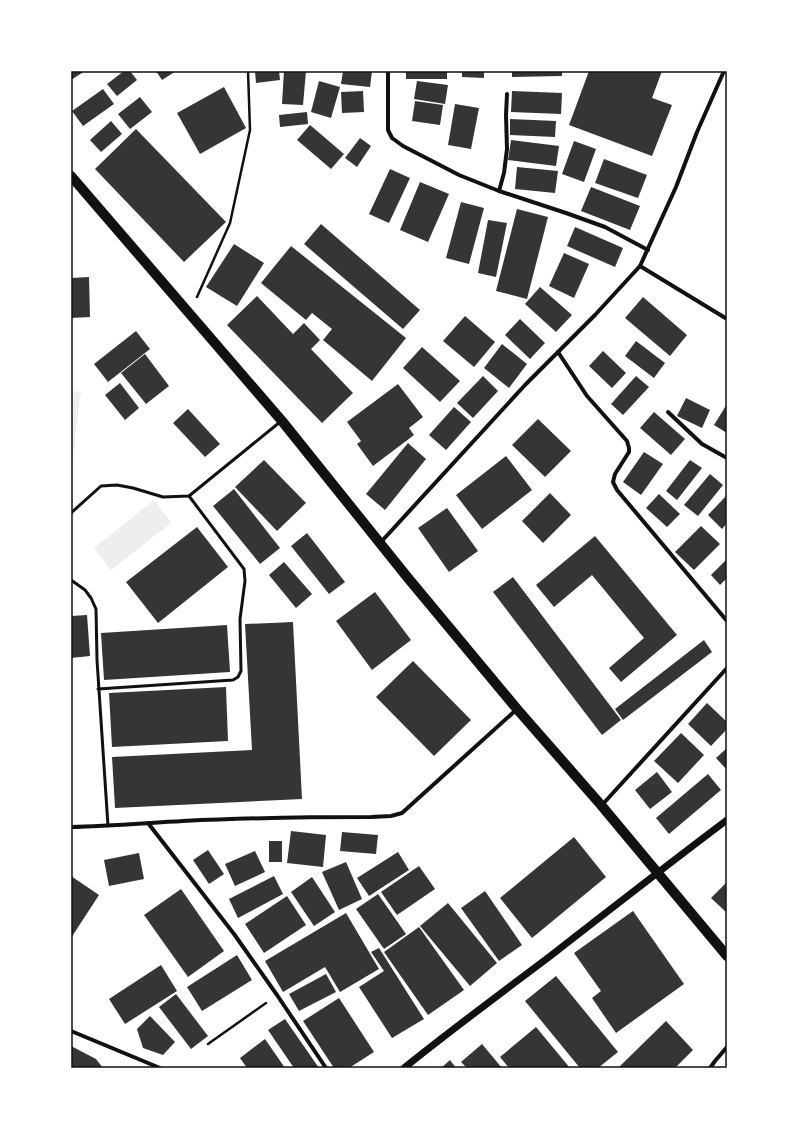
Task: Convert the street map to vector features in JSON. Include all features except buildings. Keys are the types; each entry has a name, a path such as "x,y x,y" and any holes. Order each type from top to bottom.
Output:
{"main road":[{"path":"71,176 282,421 408,578 517,709 602,805 727,956"}],"street":[{"path":"388,71 388,130 392,138 403,146 459,175 499,192 599,225 648,250"},
{"path":"380,542 525,385 611,298 640,266 676,187 697,132 724,71"},
{"path":"499,192 504,173 507,149 507,94"},
{"path":"640,266 727,320"},
{"path":"558,352 569,371 587,396 627,441 629,448 628,452 615,474 613,482 617,490 727,621"},
{"path":"668,412 702,444 727,458"},
{"path":"602,805 727,668"},
{"path":"71,827 252,818 391,816 402,813 517,709"},
{"path":"404,1068 448,1032 548,958 657,872 727,820"},
{"path":"148,823 234,934 326,1068"},
{"path":"71,1031 160,1068"},
{"path":"710,1068 727,1047"}],"lane":[{"path":"71,514 101,486 117,484 163,497 189,496 282,421"},
{"path":"98,689 233,680 238,677 241,672 240,619 245,581 244,569 189,496"},
{"path":"71,580 86,590 96,610 98,689 108,826"}],"path":[{"path":"189,314 230,223 250,130 248,71"},
{"path":"208,1044 277,995"}],"shaded area":[{"path":"71,391 81,392 71,470"},
{"path":"154,500 171,523 111,570 94,548"}]}
